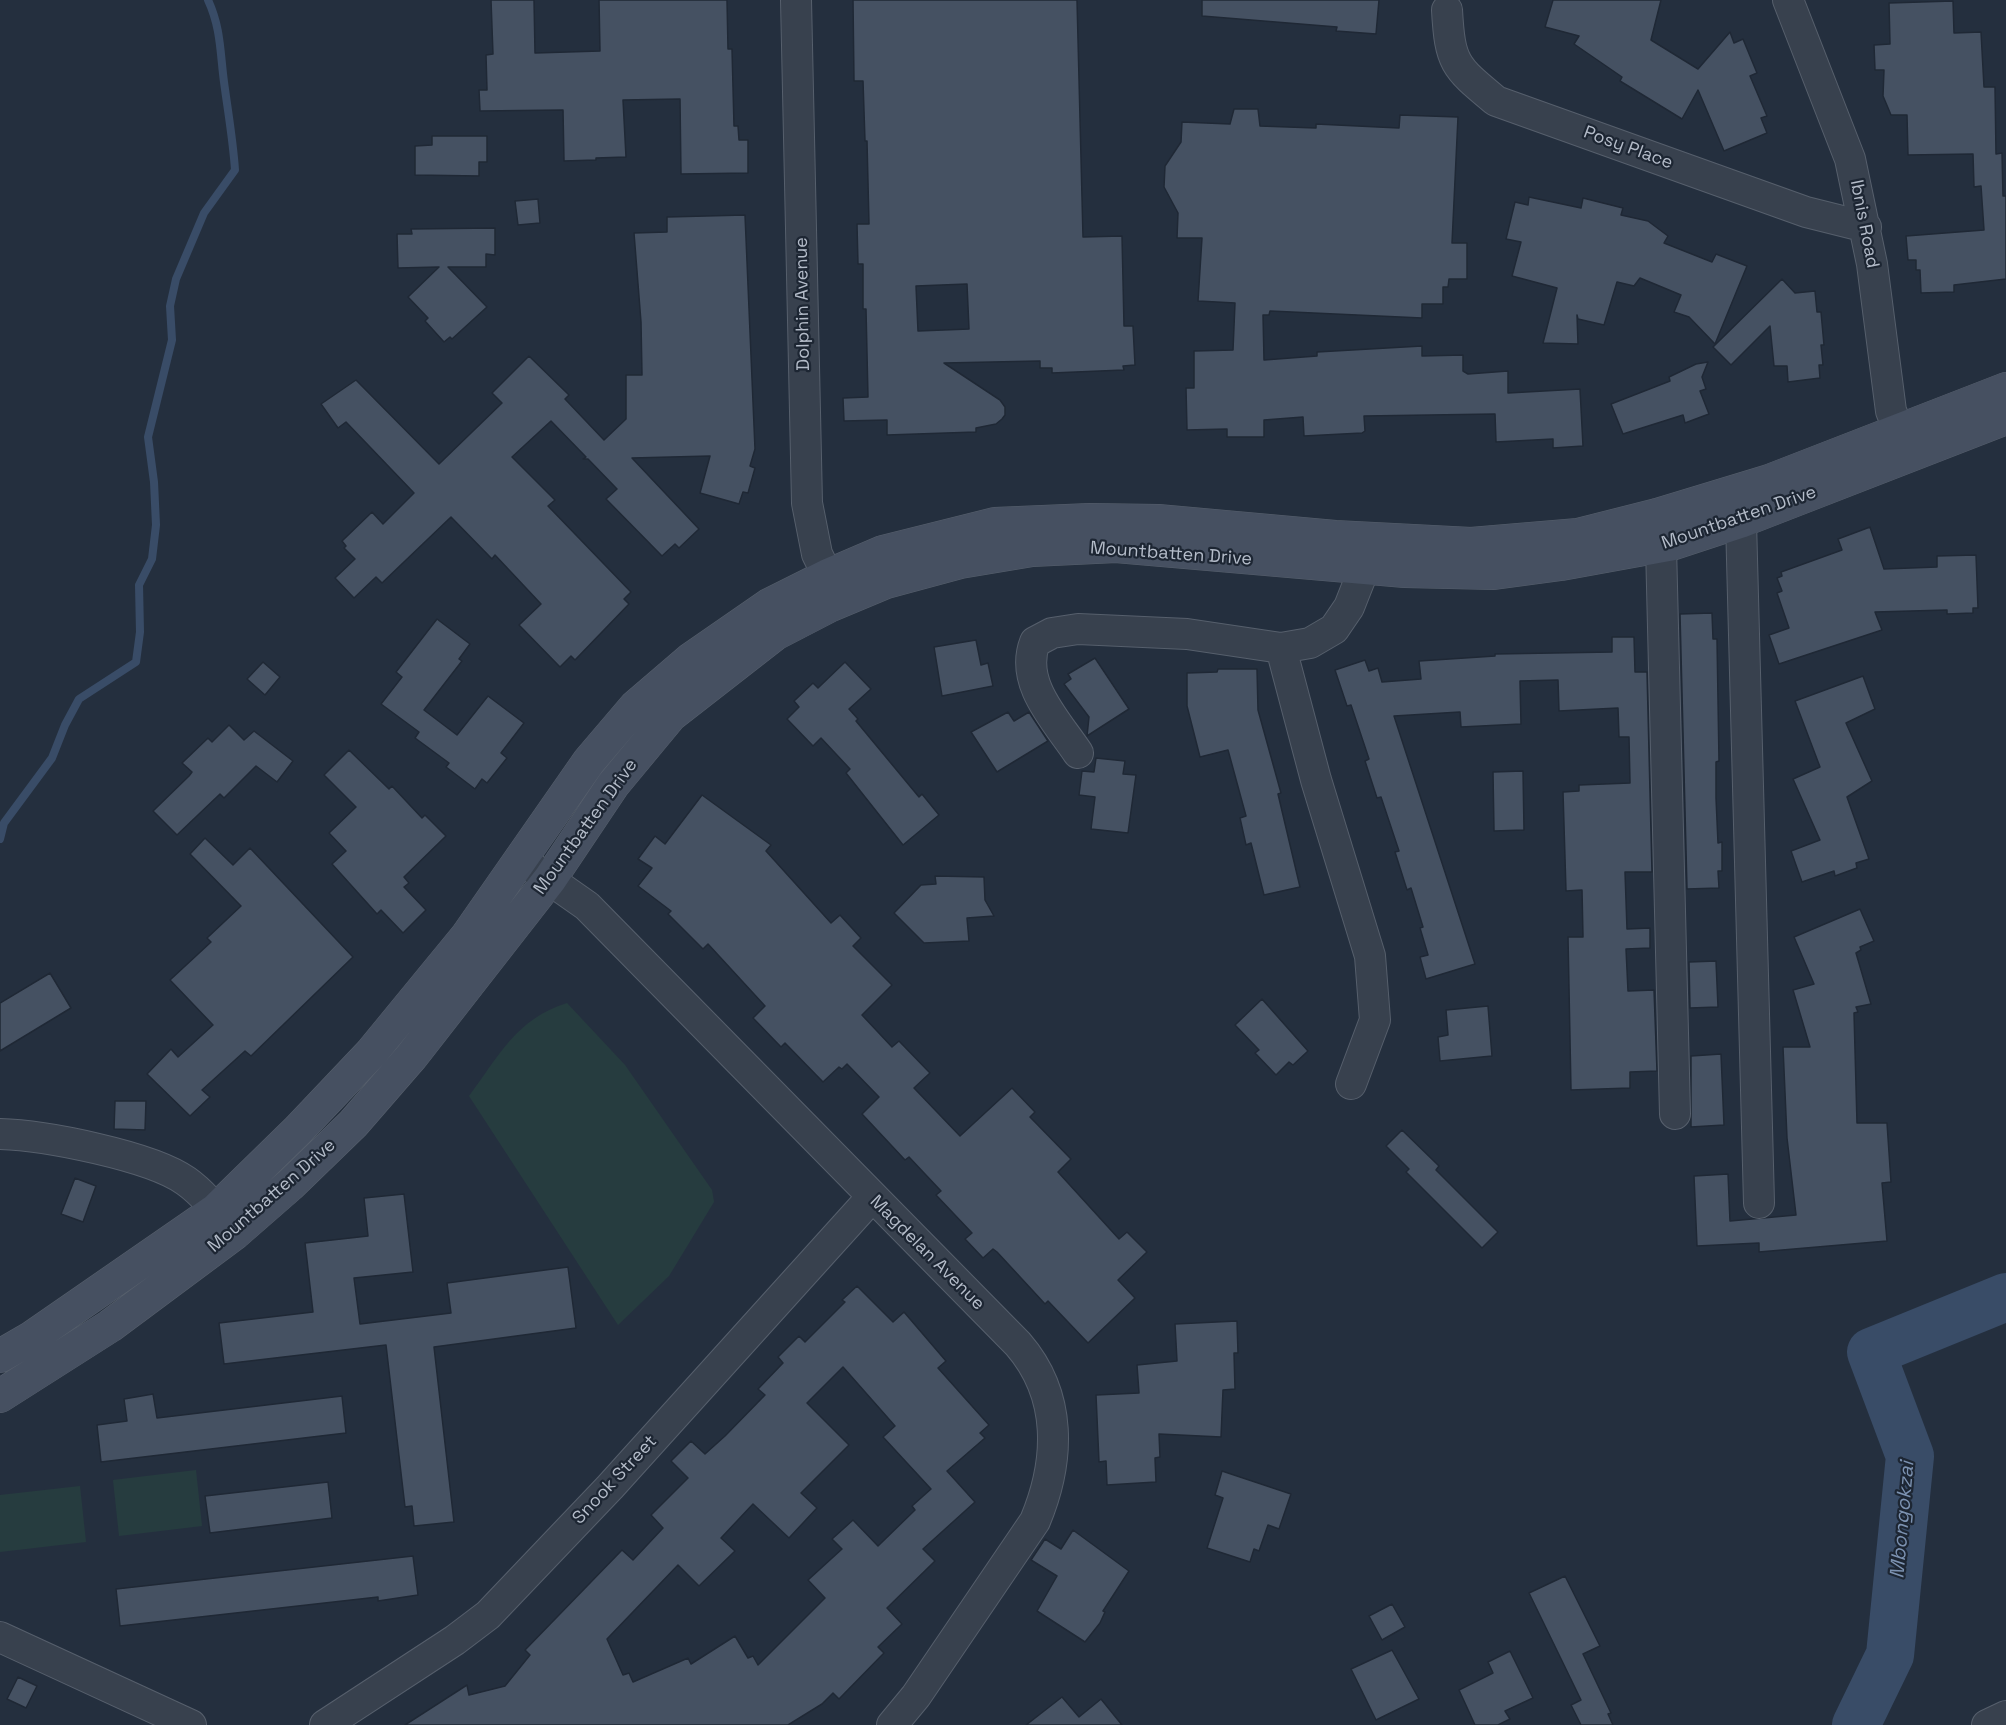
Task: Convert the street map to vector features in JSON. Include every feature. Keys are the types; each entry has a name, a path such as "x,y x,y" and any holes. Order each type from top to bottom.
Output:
{"main road":[{"name":"Mountbatten Drive","path":"0,1396 110,1326 226,1221 371,1053 467,936 589,761 635,707 690,659 769,605 833,588 886,582 960,562 1032,550 1116,546 1364,568 1494,573 1661,546 1741,521 1904,443 2006,389"},
{"name":"Mountbatten Drive","path":"0,1356 290,1185 375,1098 412,1056 550,879 613,785 671,715 833,588 883,552 995,524 1090,520 1158,521 1335,537 1471,544 1578,535 1658,515 1904,443 2006,418"}],"street":[{"name":"Dolphin Avenue","path":"796,0 807,503 817,554 833,588"},
{"name":"Ibnis Road","path":"1788,0 1840,128 1850,159 1866,227 1891,411 1904,443"},
{"name":"Posy Place","path":"1447,10 1449,42 1460,71 1496,101 1806,212 1866,227"},
{"path":"1741,521 1759,1203"},
{"path":"1661,546 1675,1114"},
{"path":"1078,753 1045,705 1030,675 1030,655 1035,642 1052,633 1078,629 1187,634 1281,648 1310,643 1334,629 1349,607 1364,568"},
{"path":"1281,648 1316,780 1370,956 1375,1020 1351,1084"},
{"name":"Magdelan Avenue","path":"520,859 587,906 1034,1363 1043,1380 1052,1431 1052,1461 1048,1491 1035,1521 916,1696 892,1725"},
{"path":"0,1134 54,1140 135,1158 157,1166 187,1181 226,1221"},
{"name":"Snook Street","path":"326,1725 489,1615 602,1495 872,1197"},
{"path":"0,1637 191,1725"},
{"path":"1987,1725 2006,1716"}],"green space":[{"path":"567,1003 625,1065 712,1190 714,1202 669,1276 618,1325 469,1096 510,1040 521,1029 549,1010"},
{"path":"196,1470 202,1526 119,1536 113,1480"},
{"path":"80,1486 86,1542 0,1552 0,1495"}],"building":[{"path":"491,0 534,0 535,53 600,51 599,0 727,0 728,49 732,49 734,126 738,126 739,140 748,140 748,173 681,174 680,99 623,100 626,157 596,158 596,160 564,161 563,110 480,111 479,90 487,90 486,55 493,54"},
{"path":"853,0 1077,0 1083,237 1122,236 1124,326 1133,326 1135,365 1123,366 1124,370 1052,373 1052,368 1040,368 1040,361 944,363 1000,400 1005,407 1005,415 1002,419 996,424 976,428 976,432 887,435 887,420 844,421 843,398 868,397 866,309 863,309 863,264 858,264 857,224 869,224 867,141 865,141 863,81 854,81","holes":["967,284 969,329 918,331 916,286"]},
{"path":"1202,0 1379,0 1376,34 1336,31 1337,27 1202,16"},
{"path":"1553,0 1661,0 1651,40 1698,69 1730,32 1734,43 1743,39 1757,73 1750,76 1767,116 1761,118 1767,133 1724,151 1698,90 1682,119 1620,81 1622,77 1574,44 1579,36 1545,27"},
{"path":"1953,1 1954,33 1981,32 1984,87 1995,87 1996,154 2002,153 2003,196 2006,196 2006,279 1954,285 1954,292 1921,293 1920,270 1916,270 1916,260 1908,260 1906,236 1984,230 1981,186 1974,187 1973,154 1908,155 1907,115 1891,115 1883,96 1884,70 1875,70 1874,45 1890,44 1889,3"},
{"path":"1234,109 1258,109 1260,126 1316,128 1316,124 1399,128 1400,115 1458,117 1452,243 1467,243 1467,279 1449,279 1448,287 1443,287 1443,304 1422,304 1422,318 1270,311 1269,315 1263,315 1264,360 1317,356 1317,352 1422,346 1422,356 1463,355 1463,371 1468,374 1508,371 1508,393 1580,389 1583,446 1553,448 1553,439 1496,442 1495,414 1364,416 1365,431 1362,433 1304,436 1303,417 1264,420 1264,437 1227,437 1227,429 1187,430 1186,388 1194,388 1194,351 1233,350 1235,303 1198,301 1202,238 1177,238 1178,213 1164,187 1165,166 1181,142 1182,122 1230,124"},
{"path":"432,136 487,136 487,162 479,162 479,176 415,175 415,146 432,145"},
{"path":"1529,197 1581,208 1583,198 1623,208 1621,215 1648,221 1668,236 1664,243 1712,262 1716,254 1747,266 1715,344 1689,317 1674,312 1681,295 1640,278 1634,286 1617,282 1604,325 1578,319 1577,315 1578,344 1543,343 1557,288 1512,276 1521,242 1506,239 1515,202 1528,205"},
{"path":"538,199 540,223 518,225 515,201"},
{"path":"745,215 755,449 750,466 755,468 748,493 743,492 739,504 700,493 710,456 632,458 699,529 679,548 675,544 662,556 606,499 617,489 588,459 583,459 586,457 551,421 512,457 555,500 548,506 631,592 624,599 629,604 575,660 571,656 560,667 519,625 541,604 495,555 492,559 451,517 382,583 376,577 354,598 335,578 355,559 344,548 346,546 342,541 372,512 383,524 414,493 346,422 338,428 321,404 356,380 439,464 502,403 492,393 529,356 569,395 565,399 604,440 626,419 626,375 642,375 641,322 634,233 667,232 667,217"},
{"path":"495,228 495,255 486,254 486,267 448,267 487,307 452,339 450,337 444,342 425,321 428,318 408,297 439,267 398,268 397,234 412,234 411,229"},
{"path":"1782,279 1795,293 1815,291 1817,312 1821,312 1824,345 1821,345 1823,365 1819,365 1820,378 1788,382 1787,366 1774,366 1770,326 1731,365 1713,347"},
{"path":"1708,362 1702,377 1706,389 1700,391 1709,414 1685,423 1683,415 1623,434 1611,404 1670,381 1669,377 1696,364"},
{"path":"1870,527 1884,569 1937,567 1937,556 1976,555 1978,608 1973,608 1973,613 1947,614 1947,610 1875,612 1882,630 1779,664 1769,635 1789,628 1777,593 1782,591 1777,578 1782,576 1781,572 1842,550 1838,539"},
{"path":"1712,613 1713,639 1717,639 1719,761 1716,762 1716,798 1718,843 1722,842 1722,871 1718,871 1719,888 1687,889 1680,614"},
{"path":"437,619 470,644 459,659 462,661 424,710 457,735 488,696 524,723 501,753 507,758 487,783 482,779 475,789 446,767 449,763 415,738 419,732 381,704 402,677 396,672"},
{"path":"1612,637 1634,637 1635,672 1647,672 1652,872 1625,872 1627,929 1650,928 1650,948 1626,949 1628,991 1654,990 1657,1071 1630,1072 1630,1088 1571,1090 1568,937 1583,937 1582,890 1566,891 1563,792 1579,791 1579,785 1630,783 1629,737 1619,737 1618,708 1559,711 1558,680 1520,681 1521,724 1461,727 1460,712 1394,716 1475,964 1426,979 1420,957 1428,955 1420,928 1423,927 1411,888 1407,890 1395,852 1399,851 1381,797 1377,798 1365,761 1369,759 1351,705 1347,706 1335,670 1365,660 1369,671 1378,668 1382,682 1421,679 1419,661 1495,656 1495,654 1612,652"},
{"path":"976,640 981,665 988,663 993,686 942,696 934,647"},
{"path":"1095,658 1129,709 1087,736 1089,717 1064,684 1071,679 1068,674"},
{"path":"263,662 280,677 265,695 247,679"},
{"path":"845,662 871,689 849,709 858,719 856,721 919,797 922,794 939,815 903,845 846,773 850,769 821,738 813,746 787,719 799,707 794,701 813,683 818,688"},
{"path":"1218,669 1257,669 1258,710 1281,793 1278,794 1300,887 1264,895 1251,843 1246,845 1240,818 1246,816 1228,750 1200,757 1187,706 1187,673 1217,672"},
{"path":"1863,676 1875,709 1846,723 1872,781 1847,797 1869,859 1856,863 1857,868 1835,876 1834,871 1802,882 1791,851 1820,840 1793,779 1820,767 1795,701"},
{"path":"1008,712 1014,721 1029,712 1048,741 997,772 971,732"},
{"path":"229,725 244,740 254,731 293,761 277,782 256,766 224,798 220,794 177,835 153,811 192,772 182,763 208,738 212,742"},
{"path":"349,750 389,789 392,786 422,818 425,815 446,836 404,877 409,883 404,887 426,910 403,933 381,910 377,914 332,864 346,851 329,833 356,807 324,775"},
{"path":"1096,758 1125,761 1123,774 1136,775 1128,833 1091,829 1095,797 1079,795 1082,771 1094,772"},
{"path":"1523,771 1524,830 1494,831 1493,772"},
{"path":"702,795 771,845 766,851 831,923 840,915 861,938 853,946 892,985 862,1015 892,1047 899,1041 930,1073 914,1088 960,1136 1012,1088 1035,1112 1030,1117 1071,1159 1058,1172 1119,1239 1127,1232 1147,1252 1118,1280 1135,1298 1088,1343 1048,1301 1045,1304 997,1252 993,1249 983,1258 965,1239 972,1233 936,1195 941,1191 909,1157 905,1160 862,1114 879,1097 847,1064 842,1069 839,1067 823,1082 785,1043 781,1047 753,1018 765,1006 708,944 703,949 668,914 671,911 638,886 652,868 638,859 655,836 665,844"},
{"path":"205,838 233,865 250,848 353,957 251,1056 245,1051 202,1090 210,1097 190,1116 147,1074 171,1049 178,1057 213,1025 170,980 211,942 207,938 241,906 190,854"},
{"path":"935,876 984,877 985,900 994,916 967,918 969,941 924,943 894,913 921,885 936,884"},
{"path":"1860,909 1874,941 1860,947 1861,950 1856,953 1871,1004 1856,1007 1858,1012 1854,1013 1857,1123 1887,1123 1891,1182 1882,1183 1887,1241 1759,1252 1759,1243 1697,1246 1694,1176 1728,1174 1730,1221 1796,1215 1787,1138 1783,1047 1810,1047 1793,990 1814,984 1794,937"},
{"path":"1716,961 1718,1007 1690,1008 1689,962"},
{"path":"50,973 71,1008 0,1051 0,1003"},
{"path":"1262,999 1308,1051 1293,1065 1289,1062 1276,1075 1255,1053 1259,1050 1235,1025"},
{"path":"1488,1006 1492,1056 1440,1061 1438,1037 1448,1035 1446,1010"},
{"path":"1721,1054 1724,1125 1691,1127 1691,1056"},
{"path":"115,1101 146,1101 145,1130 114,1129"},
{"path":"1402,1130 1439,1166 1436,1170 1498,1232 1482,1248 1406,1172 1409,1169 1386,1146"},
{"path":"75,1178 96,1186 83,1222 61,1214"},
{"path":"404,1194 413,1272 354,1278 360,1324 451,1313 447,1283 568,1267 576,1328 434,1347 454,1522 414,1526 412,1506 405,1507 386,1345 224,1364 219,1323 313,1312 305,1243 368,1236 364,1198"},
{"path":"857,1286 893,1322 904,1312 946,1361 938,1368 989,1425 980,1433 985,1438 947,1471 975,1502 923,1549 935,1561 887,1608 902,1624 878,1647 884,1653 839,1699 833,1693 822,1704 788,1725 405,1725 467,1685 469,1695 505,1686 530,1655 525,1650 622,1550 633,1560 663,1528 651,1515 688,1478 671,1461 691,1441 705,1454 725,1436 765,1395 758,1389 783,1363 778,1357 799,1336 805,1342 845,1302 842,1300","holes":["843,1367 895,1426 883,1437 931,1489 912,1506 915,1510 878,1546 853,1520 832,1539 842,1549 808,1580 825,1598 758,1665 753,1656 748,1658 735,1636 691,1664 688,1658 633,1682 629,1673 623,1675 607,1639 678,1565 699,1586 735,1551 721,1538 753,1504 789,1538 817,1508 801,1493 849,1445 807,1403"]},
{"path":"1237,1321 1238,1353 1234,1353 1235,1389 1223,1390 1221,1437 1159,1434 1160,1457 1155,1458 1156,1482 1107,1485 1106,1461 1099,1462 1096,1395 1139,1393 1137,1365 1177,1361 1175,1324"},
{"path":"153,1394 157,1418 342,1396 346,1433 101,1462 97,1425 127,1421 124,1399"},
{"path":"1222,1471 1291,1494 1279,1529 1268,1525 1259,1551 1254,1549 1250,1562 1207,1548 1223,1498 1215,1495"},
{"path":"328,1482 332,1518 210,1533 205,1496"},
{"path":"1073,1530 1129,1571 1103,1611 1105,1612 1100,1623 1085,1642 1037,1611 1057,1576 1031,1560 1045,1539 1061,1549"},
{"path":"413,1556 418,1595 378,1601 378,1597 120,1626 116,1589"},
{"path":"1565,1576 1600,1646 1583,1654 1611,1713 1608,1714 1613,1725 1581,1725 1571,1705 1581,1700 1529,1593"},
{"path":"1392,1604 1405,1627 1382,1640 1369,1616"},
{"path":"1392,1650 1419,1699 1376,1720 1351,1669"},
{"path":"1510,1651 1533,1698 1505,1711 1510,1719 1498,1725 1475,1725 1459,1690 1493,1673 1488,1662"},
{"path":"18,1677 37,1686 26,1708 7,1699"},
{"path":"1062,1697 1079,1717 1101,1699 1122,1725 1026,1725"}],"waterway":[{"path":"0,839 4,823 52,758 65,725 79,699 136,662 140,632 139,585 152,559 156,525 154,482 148,437 172,340 170,306 176,279 204,213 235,170 219,40 208,0"},
{"name":"Mbongokzai","path":"1856,1725 1890,1655 1910,1456 1871,1352 2006,1297"}]}
